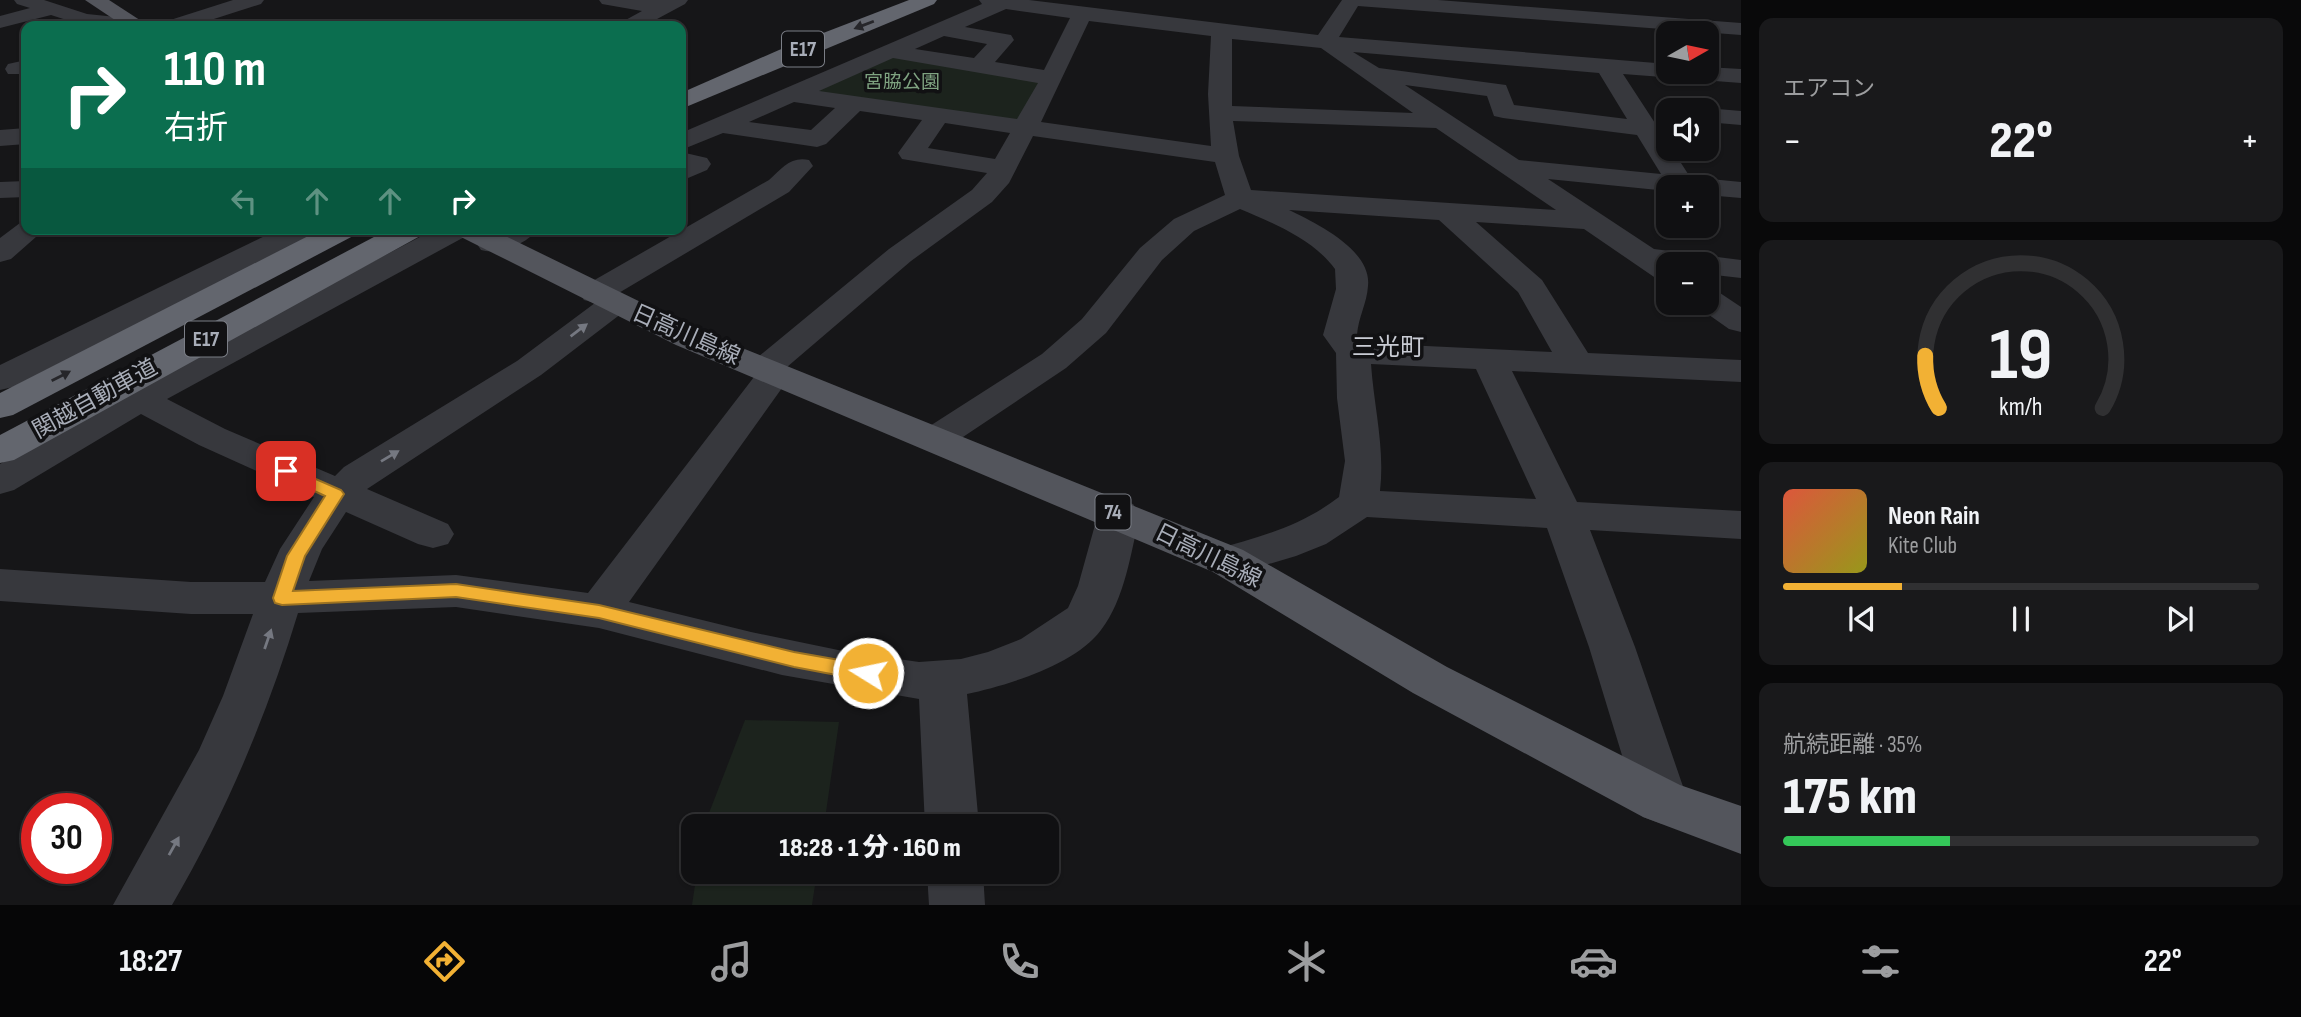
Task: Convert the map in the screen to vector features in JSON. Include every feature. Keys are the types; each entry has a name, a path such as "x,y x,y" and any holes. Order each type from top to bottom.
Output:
{"highway":[{"name":"E17","path":"837,12 872,0"},
{"name":"E17","path":"686,100 787,55 927,0"},
{"name":"関越自動車道","path":"0,407 333,235"},
{"name":"関越自動車道","path":"0,451 401,235"}],"main road":[{"path":"109,2 131,21"},
{"name":"日高川島線","path":"490,235 605,298 688,338 1228,561 1430,680 1662,802 1741,830"}],"street":[{"path":"24,0 94,21"},
{"path":"187,21 254,0"},
{"path":"609,0 671,4"},
{"path":"1328,43 1328,37 1352,0"},
{"path":"1358,0 1517,6 1623,21 1741,29"},
{"path":"686,140 1000,1 1222,32 1656,70"},
{"path":"639,21 671,4"},
{"path":"1134,21 1165,6"},
{"path":"0,22 52,9"},
{"path":"599,611 769,372 900,255 982,196 995,183 1052,78 1082,14"},
{"path":"1623,21 1656,57"},
{"path":"940,29 1003,40 979,66"},
{"path":"1222,32 1219,86 1221,113 1226,156 1240,198 1332,246 1348,263 1354,281 1341,319 1340,335 1353,353 1355,398 1364,461 1358,503 1334,523 1301,541 1228,561"},
{"path":"1328,43 1656,265"},
{"path":"888,51 1052,78"},
{"path":"1607,66 1675,175"},
{"path":"1719,74 1741,76"},
{"path":"1372,75 1498,90 1503,111 1639,118 1656,114"},
{"path":"790,94 1226,156"},
{"path":"720,125 817,139 852,104"},
{"path":"1221,113 1440,121"},
{"path":"938,116 911,153 1003,168"},
{"path":"1719,116 1741,118"},
{"path":"0,138 21,136"},
{"path":"686,161 698,163 686,170"},
{"path":"141,905 209,783 248,695 296,556 324,507 335,494 358,476 529,368 605,298 779,186 800,166"},
{"path":"1513,168 1656,182"},
{"path":"1719,188 1741,190"},
{"path":"0,190 21,189"},
{"path":"934,439 1054,361 1099,320 1151,254 1184,225 1240,198 1593,222"},
{"path":"1445,211 1531,287 1576,363"},
{"path":"0,253 22,235"},
{"path":"10,368 290,235"},
{"path":"0,481 140,399 482,235"},
{"path":"1719,267 1741,269"},
{"path":"1719,307 1741,321"},
{"path":"1353,353 1741,370"},
{"path":"1489,359 1563,514 1612,647 1662,802"},
{"path":"140,399 212,437 335,494 433,534"},
{"path":"1358,503 1741,525"},
{"path":"0,586 191,598 282,598 456,591 599,611 794,660 892,677 942,680 978,674 1056,642 1086,618 1102,576 1119,514"},
{"path":"942,680 951,814"},
{"path":"956,884 957,905"}],"green space":[{"name":"宮脇公園","path":"888,56 1042,81 1020,123 808,96"},
{"path":"745,720 839,722 826,814 709,814"},
{"path":"695,884 815,884 812,905 692,905"}],"district":[{"name":"三光町","path":"1388,347"}],"route":[{"path":"286,471 335,494 324,507 296,556 282,598 456,591 599,611 794,660 868,673"}]}
